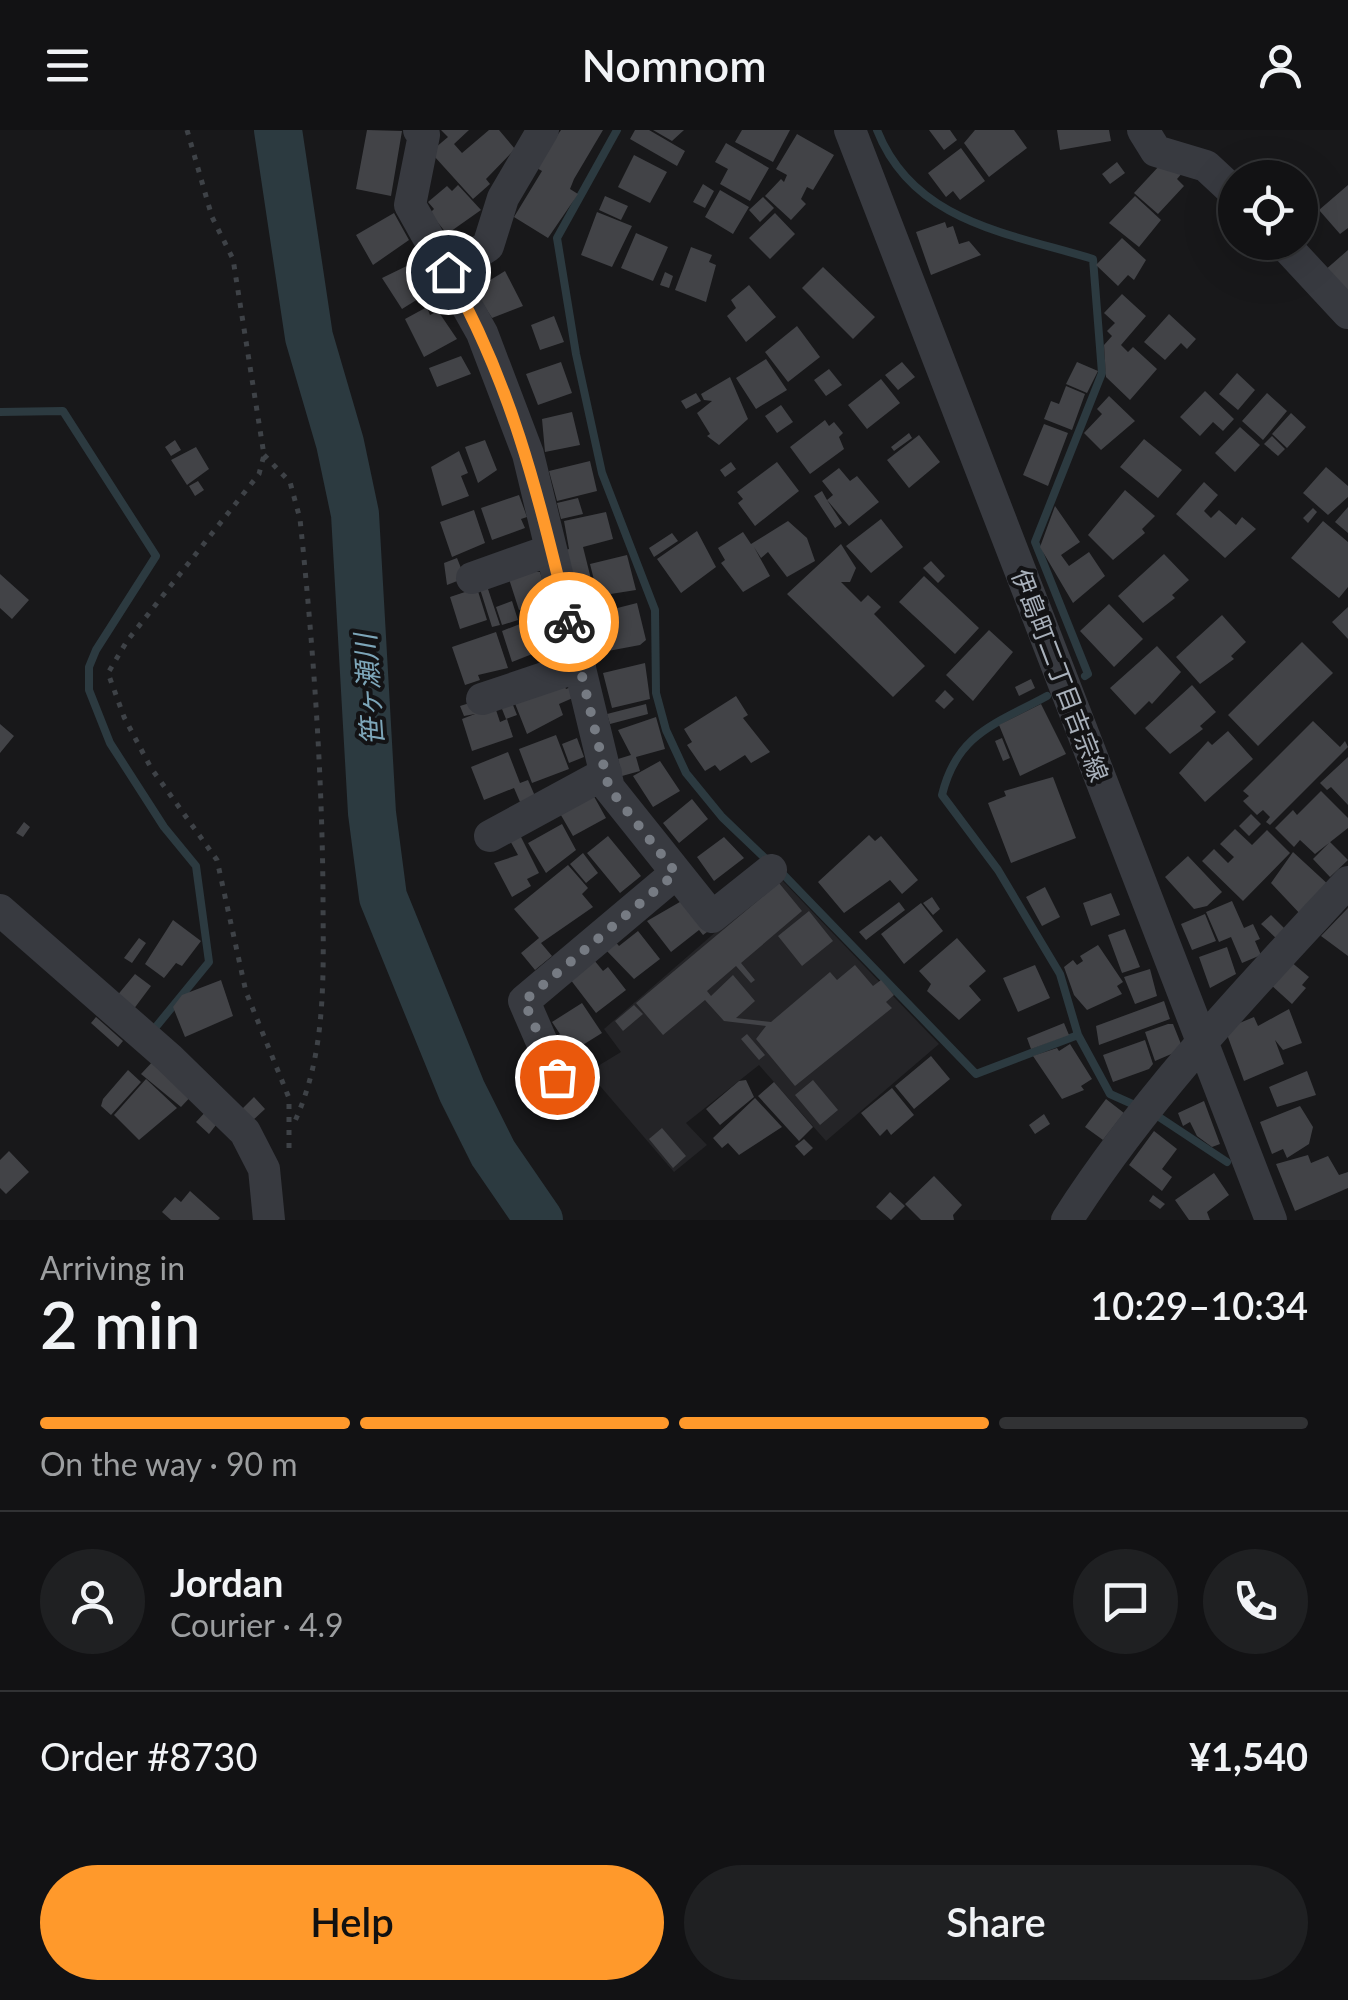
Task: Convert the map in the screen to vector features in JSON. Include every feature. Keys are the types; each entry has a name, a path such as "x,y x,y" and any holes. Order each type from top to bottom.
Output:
{"street":[{"path":"419,130 424,135 410,205 482,333 522,436 609,788 712,917 771,870"},
{"path":"448,272 488,246 503,198 543,130"},
{"name":"伊島町二丁目吉宗線","path":"850,130 1272,1220"},
{"path":"1144,130 1156,151 1206,166 1218,177"},
{"path":"1299,260 1348,313"},
{"path":"472,578 552,550"},
{"path":"482,699 580,666"},
{"path":"490,836 606,774"},
{"path":"557,1077 524,1001 676,873"},
{"path":"1067,1220 1146,1108 1202,1039 1348,882"},
{"path":"0,910 169,1058 245,1132 264,1169 269,1220"}],"path":[{"path":"187,130 206,198 234,259 264,455 259,474 127,641 108,674 124,717 151,768 218,860 246,992 289,1098 291,1162"},
{"path":"264,455 290,482 300,520 322,806 323,990 310,1088 292,1128"}],"shaded area":[{"path":"779,877 939,1044 826,1141 759,1065 686,1123 707,1145 674,1172 588,1072 621,1052 604,1029"}],"building":[{"path":"367,130 402,131 391,196 356,189"},
{"path":"441,130 469,130 454,144 462,153 489,130 499,130 515,149 486,179 490,184 473,199 434,156 435,148 448,137"},
{"path":"561,130 603,130 570,189 578,194 548,238 514,217 542,171 535,167"},
{"path":"635,130 649,130 685,151 677,166 630,139"},
{"path":"653,130 684,130 672,141"},
{"path":"742,130 790,130 773,162 735,142"},
{"path":"929,130 950,130 957,140 944,150"},
{"path":"975,130 1014,130 1027,148 989,177 964,143"},
{"path":"1057,130 1109,130 1111,141 1060,150"},
{"path":"797,134 834,155 813,190 807,187 801,199 806,204 791,220 765,196 781,179 784,182 787,175 776,169"},
{"path":"726,143 769,168 750,201 720,184 728,169 715,162"},
{"path":"961,148 985,181 960,200 953,191 946,197 928,173"},
{"path":"634,155 667,172 650,203 618,187"},
{"path":"1117,162 1125,173 1110,184 1102,174"},
{"path":"1160,165 1184,171 1177,179 1184,186 1158,214 1134,193"},
{"path":"703,184 714,191 705,208 693,202"},
{"path":"458,185 481,210 447,234 430,213 434,209 428,202 447,186 452,191"},
{"path":"1348,185 1348,228 1340,234 1319,210"},
{"path":"720,190 749,207 733,234 705,217"},
{"path":"605,196 628,206 621,220 599,210"},
{"path":"1135,196 1161,220 1139,247 1109,223"},
{"path":"763,197 774,208 760,222 749,210"},
{"path":"597,212 632,226 612,267 581,255"},
{"path":"394,213 409,240 373,265 356,235"},
{"path":"775,213 795,234 770,259 749,238"},
{"path":"945,222 947,228 953,226 959,244 969,241 981,255 931,275 916,232"},
{"path":"636,233 668,247 653,281 621,268"},
{"path":"1122,238 1146,260 1134,280 1128,275 1118,286 1096,265"},
{"path":"691,247 712,255 709,262 716,265 706,302 675,290"},
{"path":"1348,250 1348,299 1324,271"},
{"path":"417,261 434,289 402,309 382,278"},
{"path":"823,267 875,317 853,339 802,288"},
{"path":"505,271 523,306 492,318 474,290"},
{"path":"665,272 673,276 669,288 660,285"},
{"path":"749,285 776,317 746,342 727,316 736,308 731,300"},
{"path":"1122,294 1146,316 1121,345 1128,352 1133,347 1157,369 1130,400 1106,377 1104,345 1112,336 1107,331 1115,323 1104,313"},
{"path":"427,307 430,315 438,311 457,339 424,357 405,319"},
{"path":"1169,314 1196,339 1187,349 1181,343 1165,360 1144,342"},
{"path":"554,316 564,342 540,350 531,325"},
{"path":"797,326 820,357 788,382 765,352"},
{"path":"461,356 471,374 437,387 429,368"},
{"path":"766,359 787,390 756,409 736,378"},
{"path":"561,362 572,393 538,405 526,374"},
{"path":"902,362 915,377 898,390 885,375"},
{"path":"1077,362 1098,371 1087,393 1066,384"},
{"path":"829,369 842,385 826,396 814,380"},
{"path":"1237,373 1255,390 1238,410 1219,394"},
{"path":"730,377 748,419 719,445 707,436 710,434 697,413 712,401 704,400 701,394"},
{"path":"881,379 900,403 867,429 848,405"},
{"path":"1066,386 1085,394 1072,430 1044,419 1051,401 1059,404"},
{"path":"1205,391 1234,419 1223,431 1213,422 1200,436 1180,417"},
{"path":"696,393 701,401 686,409 681,401"},
{"path":"1267,393 1287,411 1263,440 1242,421"},
{"path":"1109,396 1135,421 1101,450 1084,433 1102,414 1097,409"},
{"path":"781,405 793,422 777,433 765,416"},
{"path":"572,412 580,445 545,452 542,419"},
{"path":"1291,413 1306,427 1287,448 1272,434"},
{"path":"825,420 829,426 834,422 843,433 839,437 844,449 810,474 790,447"},
{"path":"1044,424 1068,433 1048,486 1023,475"},
{"path":"1240,427 1260,445 1235,472 1215,453"},
{"path":"909,433 912,438 894,451 891,447"},
{"path":"919,435 940,462 909,488 887,460"},
{"path":"1272,436 1285,449 1278,456 1264,444"},
{"path":"1144,439 1182,470 1158,498 1120,467"},
{"path":"175,440 181,450 171,456 165,447"},
{"path":"485,440 497,470 478,483 465,447"},
{"path":"196,447 209,469 187,485 171,460"},
{"path":"459,451 468,473 461,476 469,496 442,506 431,467"},
{"path":"590,461 597,491 557,501 549,471"},
{"path":"731,462 736,469 725,477 720,470"},
{"path":"777,462 799,491 755,526 738,503 743,499 737,492"},
{"path":"1326,467 1348,486 1348,497 1328,515 1303,493"},
{"path":"839,468 850,481 857,476 879,502 849,526 827,500 833,495 822,481"},
{"path":"198,481 204,490 195,496 189,486"},
{"path":"1204,482 1218,495 1204,511 1211,518 1219,510 1236,525 1242,517 1256,529 1225,558 1176,514"},
{"path":"1125,490 1155,516 1142,529 1145,533 1113,560 1088,535"},
{"path":"822,491 842,523 835,528 814,496"},
{"path":"519,495 527,517 521,519 525,528 492,540 481,508"},
{"path":"578,498 583,514 561,519 557,503"},
{"path":"1055,506 1080,542 1061,555 1069,566 1089,552 1105,576 1073,603 1040,547"},
{"path":"1348,507 1348,533 1335,522"},
{"path":"1313,508 1317,512 1308,523 1303,518"},
{"path":"474,510 485,543 452,557 440,522"},
{"path":"606,512 613,539 583,547 593,587 577,591 565,550 569,549 564,521"},
{"path":"881,519 903,547 871,573 846,546"},
{"path":"788,521 807,538 815,561 787,577 768,552 761,558 754,547 770,576 743,592 721,563 725,560 718,548 743,532 751,544"},
{"path":"1323,521 1348,542 1348,587 1339,598 1291,558"},
{"path":"697,531 716,567 681,593 657,559"},
{"path":"672,533 678,541 654,557 649,548"},
{"path":"841,544 856,568 850,582 841,582 861,602 868,595 881,607 874,614 925,666 893,697 787,594"},
{"path":"1164,554 1189,580 1172,595 1175,598 1143,623 1118,596"},
{"path":"627,555 636,590 598,596 590,564"},
{"path":"457,558 465,578 447,585 444,563"},
{"path":"931,561 945,576 938,583 923,568"},
{"path":"540,572 549,600 519,610 509,579"},
{"path":"0,574 29,600 12,619 0,608"},
{"path":"924,576 979,628 955,654 899,602"},
{"path":"487,586 500,625 492,627 480,589"},
{"path":"477,588 487,620 460,629 450,597"},
{"path":"512,601 518,620 502,625 496,607"},
{"path":"637,603 646,640 640,645 608,651 602,624 585,628 582,617"},
{"path":"1109,604 1143,639 1114,667 1080,631"},
{"path":"1348,607 1348,639 1332,622"},
{"path":"550,612 558,636 547,640 550,647 512,662 502,631"},
{"path":"1222,615 1246,642 1231,656 1234,659 1200,684 1176,657"},
{"path":"989,630 1013,652 973,701 946,675"},
{"path":"496,632 508,668 478,675 480,680 465,685 452,647"},
{"path":"1302,642 1333,673 1258,746 1228,715"},
{"path":"1157,646 1181,672 1152,704 1149,701 1135,715 1110,688"},
{"path":"645,663 650,699 612,708 603,673"},
{"path":"1031,679 1035,688 1019,696 1015,687"},
{"path":"563,683 566,689 571,687 575,697 559,704 563,715 527,734 514,701"},
{"path":"1192,685 1216,712 1200,726 1203,729 1170,754 1145,728"},
{"path":"945,690 954,699 944,709 935,701"},
{"path":"736,696 748,715 743,718 770,752 751,763 745,755 720,771 715,765 705,771 687,745 692,742 684,729"},
{"path":"479,700 495,707 500,722 507,719 513,737 472,751 462,719 475,714 464,716 460,706"},
{"path":"511,700 517,715 506,719 500,704"},
{"path":"646,704 648,714 610,724 607,714"},
{"path":"1041,704 1066,754 1020,776 999,725"},
{"path":"656,717 665,749 636,757 640,771 622,776 618,759 631,755 618,730"},
{"path":"1313,721 1340,747 1345,741 1348,747 1270,825 1266,822 1270,817 1263,810 1257,815 1243,801 1249,796 1243,791"},
{"path":"0,724 14,736 0,753"},
{"path":"1228,731 1253,759 1205,802 1179,773 1208,741 1212,745"},
{"path":"556,735 569,769 532,783 519,749"},
{"path":"577,738 584,757 569,763 562,744"},
{"path":"1002,738 1010,758 1003,761 995,741"},
{"path":"508,752 520,783 528,780 535,796 520,802 514,788 484,800 471,767"},
{"path":"1348,757 1348,805 1331,787 1327,790 1320,783"},
{"path":"660,761 680,791 653,807 633,776"},
{"path":"1053,777 1076,838 1011,863 988,803 1006,796 1004,791"},
{"path":"591,791 606,818 573,836 558,810"},
{"path":"1321,791 1348,818 1348,828 1315,854 1300,840 1294,847 1275,828 1293,810 1297,815"},
{"path":"692,799 708,819 679,843 663,823"},
{"path":"1251,814 1261,824 1249,836 1239,826"},
{"path":"24,822 30,827 23,837 16,833"},
{"path":"562,824 576,850 546,873 528,843"},
{"path":"1235,829 1252,845 1267,830 1290,853 1243,901 1202,861 1214,849 1228,863 1234,857 1220,844"},
{"path":"518,831 539,873 527,879 531,886 512,897 494,863 518,855 508,837"},
{"path":"869,835 875,841 881,836 918,880 902,894 890,880 844,913 818,882"},
{"path":"608,836 641,876 620,893 587,853"},
{"path":"724,837 744,858 714,881 697,857"},
{"path":"1330,842 1348,860 1330,877 1313,859"},
{"path":"1293,852 1331,887 1303,917 1271,883"},
{"path":"583,853 598,873 586,883 570,864"},
{"path":"1188,856 1222,892 1207,906 1194,909 1165,877"},
{"path":"568,865 588,888 582,894 593,907 541,943 552,956 535,970 521,953 539,938 514,909"},
{"path":"779,883 802,911 741,963 755,980 751,983 736,966 707,991 711,996 733,975 755,1001 736,1018 771,1022 830,972 837,980 855,965 873,986 881,980 894,995 886,1002 892,1008 795,1086 756,1039 766,1026 724,1021 705,1000 663,1035 636,1003"},
{"path":"1045,887 1060,917 1042,926 1026,897"},
{"path":"1111,893 1120,915 1091,926 1083,903"},
{"path":"932,897 940,909 933,915 923,903"},
{"path":"685,899 711,929 703,935 699,930 671,952 647,921"},
{"path":"1232,901 1244,928 1253,924 1260,939 1255,941 1261,955 1242,963 1231,937 1219,942 1206,912"},
{"path":"899,902 905,910 866,940 859,932"},
{"path":"921,903 943,931 904,964 881,934"},
{"path":"1348,908 1348,956 1321,936"},
{"path":"809,911 833,941 802,966 778,936"},
{"path":"1205,914 1216,941 1192,950 1181,924"},
{"path":"1271,915 1287,931 1278,940 1261,924"},
{"path":"173,920 201,941 182,966 176,963 164,978 145,964"},
{"path":"1125,929 1140,967 1122,973 1108,935"},
{"path":"638,931 660,959 634,979 604,948 614,940 619,946"},
{"path":"139,938 146,943 132,963 124,958"},
{"path":"957,938 986,971 969,986 981,1000 959,1020 927,991 931,984 919,971"},
{"path":"1098,945 1123,982 1117,986 1122,994 1087,1010 1074,995 1064,967 1073,960 1077,965 1083,961 1080,956"},
{"path":"1227,947 1236,974 1210,988 1199,957"},
{"path":"594,960 603,971 608,967 626,990 596,1013 570,979"},
{"path":"1290,961 1309,977 1302,985 1306,988 1292,1004 1270,984"},
{"path":"1035,965 1050,998 1018,1012 1003,978"},
{"path":"1150,969 1157,996 1135,1004 1124,977"},
{"path":"135,974 151,986 133,1010 116,997"},
{"path":"221,980 233,1016 185,1037 173,1007 182,995"},
{"path":"1164,1001 1170,1019 1099,1045 1096,1026"},
{"path":"582,1003 602,1033 565,1056 553,1038 560,1034 552,1022"},
{"path":"634,1005 643,1014 623,1031 615,1021"},
{"path":"1289,1009 1302,1043 1283,1050 1275,1040 1284,1064 1244,1081 1225,1029 1254,1017 1258,1026"},
{"path":"96,1017 123,1041 118,1047 91,1023"},
{"path":"1064,1023 1069,1035 1031,1049 1027,1038"},
{"path":"1173,1024 1183,1049 1155,1061 1145,1032"},
{"path":"747,1034 765,1055 759,1060 741,1039"},
{"path":"1145,1040 1153,1064 1113,1082 1103,1055"},
{"path":"1070,1044 1092,1079 1081,1086 1084,1090 1062,1099 1033,1056 1057,1048 1059,1051"},
{"path":"931,1056 950,1079 914,1109 895,1086"},
{"path":"156,1058 195,1092 181,1107 141,1074"},
{"path":"128,1070 141,1082 111,1115 101,1106 103,1099"},
{"path":"1307,1071 1316,1095 1277,1107 1269,1087"},
{"path":"146,1079 177,1108 139,1140 114,1115"},
{"path":"746,1080 754,1097 720,1125 706,1109 739,1081"},
{"path":"813,1080 838,1110 820,1125 795,1095"},
{"path":"774,1082 813,1127 799,1141 758,1096"},
{"path":"892,1088 914,1115 891,1135 887,1129 880,1136 861,1113"},
{"path":"254,1097 265,1109 252,1121 242,1109"},
{"path":"755,1098 782,1127 739,1155 728,1143 722,1148 713,1138"},
{"path":"1106,1099 1124,1113 1103,1140 1085,1127"},
{"path":"1204,1101 1220,1144 1212,1147 1197,1136 1190,1122 1183,1126 1178,1113"},
{"path":"1300,1106 1313,1127 1309,1144 1287,1158 1283,1149 1272,1154 1260,1122"},
{"path":"208,1109 220,1120 209,1134 196,1122"},
{"path":"1044,1114 1050,1124 1035,1134 1029,1125"},
{"path":"662,1128 686,1156 673,1168 649,1139"},
{"path":"1154,1131 1177,1149 1162,1169 1172,1177 1162,1191 1129,1165"},
{"path":"804,1139 813,1148 804,1156 795,1146"},
{"path":"9,1151 29,1172 6,1194 0,1188 0,1160"},
{"path":"1308,1155 1311,1163 1328,1156 1339,1175 1348,1172 1348,1188 1295,1211 1276,1164"},
{"path":"1214,1173 1229,1195 1207,1212 1210,1220 1189,1220 1175,1200"},
{"path":"934,1176 962,1205 953,1215 954,1220 921,1220 905,1204"},
{"path":"190,1191 220,1218 171,1220 162,1212 175,1197 181,1202"},
{"path":"890,1192 905,1206 891,1220 876,1207"},
{"path":"1153,1195 1165,1204 1160,1209 1149,1201"}],"waterway":[{"name":"笹ヶ瀬川","path":"278,130 309,337 340,443 355,514 372,813 383,897 462,1091 493,1153 539,1220"},
{"path":"617,130 557,238 576,354 602,473 655,610 656,693 666,730 686,773 722,817 769,862"},
{"path":"877,130 893,161 914,185 939,204 997,231 1093,259 1102,373 1035,542 1088,674 1085,676"},
{"path":"0,412 63,411 156,556 89,667 89,690 110,743 164,827 196,866 209,962 155,1028 155,1035"},
{"path":"1047,696 995,723 968,744 949,774 942,795 998,870 1060,974 1078,1035 1110,1094 1139,1107"},
{"path":"780,871 976,1074 1078,1035"},
{"path":"1156,1115 1227,1162"}],"way so far":[{"path":"557,1077 524,1001 676,873 609,788 569,622"}],"route":[{"path":"448,272 482,333 528,454 569,622"}]}
